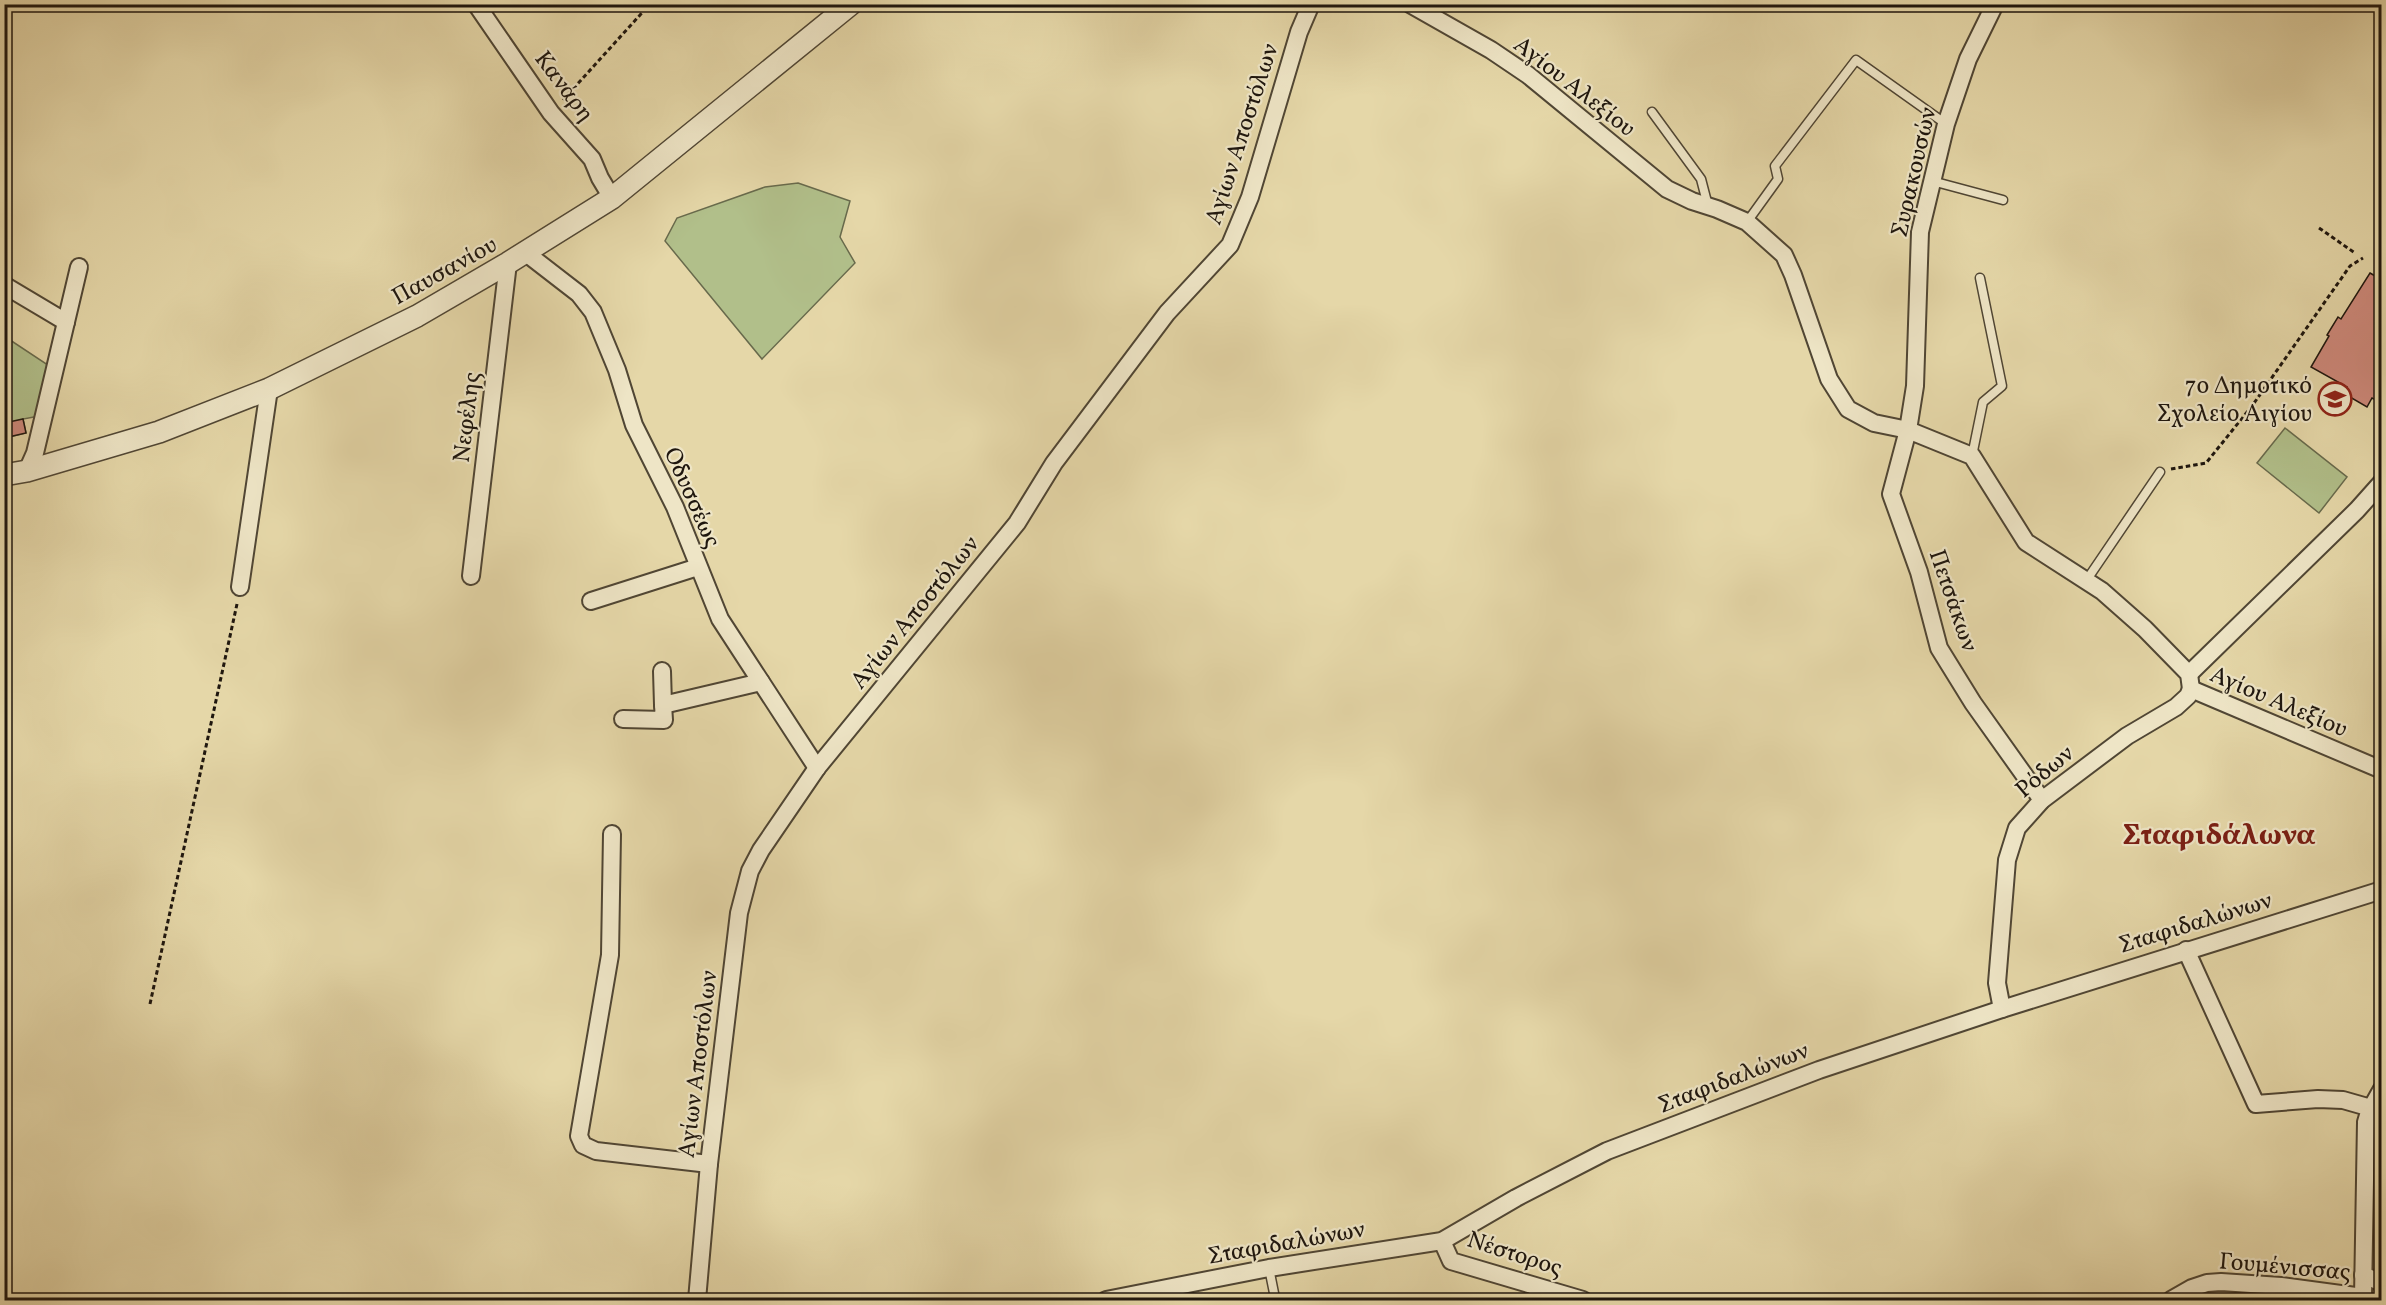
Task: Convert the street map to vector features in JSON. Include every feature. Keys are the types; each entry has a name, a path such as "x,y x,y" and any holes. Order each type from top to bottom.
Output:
{"street":[{"name":"Κανάρη","path":"476,4 551,113 592,159 612,198"},
{"name":"Παυσανίου","path":"4,475 27,471 159,432 269,389 417,316 517,258 612,198 850,4"},
{"name":"Αγίων Αποστόλων","path":"697,1300 709,1164 742,892 750,871 760,850 817,768 1017,523 1054,463 1167,313 1230,245 1250,197 1299,32 1311,4"},
{"name":"Αγίου Αλεξίου","path":"1410,4 1491,50 1528,75 1667,189 1747,222 1784,255 1829,379 1848,409 1874,423 1908,430 1972,456 2026,542 2102,591 2145,629 2190,681 2382,770"},
{"name":"Συρακουσών","path":"1908,430 1915,386 1920,232 1946,124 1968,58 1995,4"},
{"name":"Οδυσσέως","path":"517,258 579,294 593,312 617,370 634,425 675,507 720,619 817,768"},
{"name":"Νεφέλης","path":"471,576 517,258"},
{"path":"27,471 35,453 79,267"},
{"path":"4,285 66,322"},
{"path":"240,587 269,389"},
{"name":"Πετσάκων","path":"1908,430 1891,494 1919,572 1939,648 1972,703 2042,800"},
{"name":"Ρόδων","path":"2002,1008 1997,983 2007,860 2017,828 2042,800 2127,736 2176,707 2188,696 2190,681 2382,482"},
{"path":"591,601 698,567"},
{"path":"623,718 664,720 662,671"},
{"path":"663,705 761,682"},
{"path":"612,834 610,955 579,1136 583,1145 596,1150 709,1164"},
{"name":"Σταφιδαλώνων","path":"1106,1300 1269,1268 1442,1241 1516,1198 1607,1151 1819,1070 2002,1008 2382,890"},
{"path":"2186,950 2256,1104 2318,1099 2343,1100 2371,1108"},
{"path":"2364,1299 2366,1128 2368,1114 2382,1089"},
{"name":"Νέστορος","path":"1442,1241 1451,1261 1534,1293 1583,1300"},
{"path":"2363,1275 2382,1283"},
{"name":"Γουμένισσας","path":"2171,1300 2192,1288 2207,1283 2221,1282 2282,1286 2364,1299"}],"lane":[{"path":"1747,222 1778,179 1775,166 1856,60 1946,124"},
{"name":"Αγίου Αλεξίου","path":"1652,112 1701,179 1708,206"},
{"path":"1932,181 2002,200"},
{"path":"1972,456 1983,402 2002,386 1980,278"},
{"path":"2086,581 2160,472"},
{"path":"1269,1268 1274,1293 1273,1300"}],"path":[{"path":"551,113 650,4"},
{"path":"2319,228 2355,254"},
{"path":"2160,472 2206,463 2252,406 2350,266 2363,258"},
{"path":"150,1005 240,587"}],"green space":[{"path":"798,183 850,201 840,237 855,263 762,359 665,241 677,218 765,187"},
{"path":"4,336 51,367 39,416 23,419 26,433 5,438"},
{"path":"2285,428 2347,477 2319,513 2257,463"}],"building":[{"path":"2370,273 2382,280 2382,403 2372,398 2367,407 2343,393 2347,387 2311,367 2338,317 2341,319"},
{"path":"23,419 26,433 4,438 4,423"}],"place":[{"name":"7ο Δημοτικό Σχολείο Αιγίου","path":"2335,399"}],"district":[{"name":"Σταφιδάλωνα","path":"2219,834"}]}
